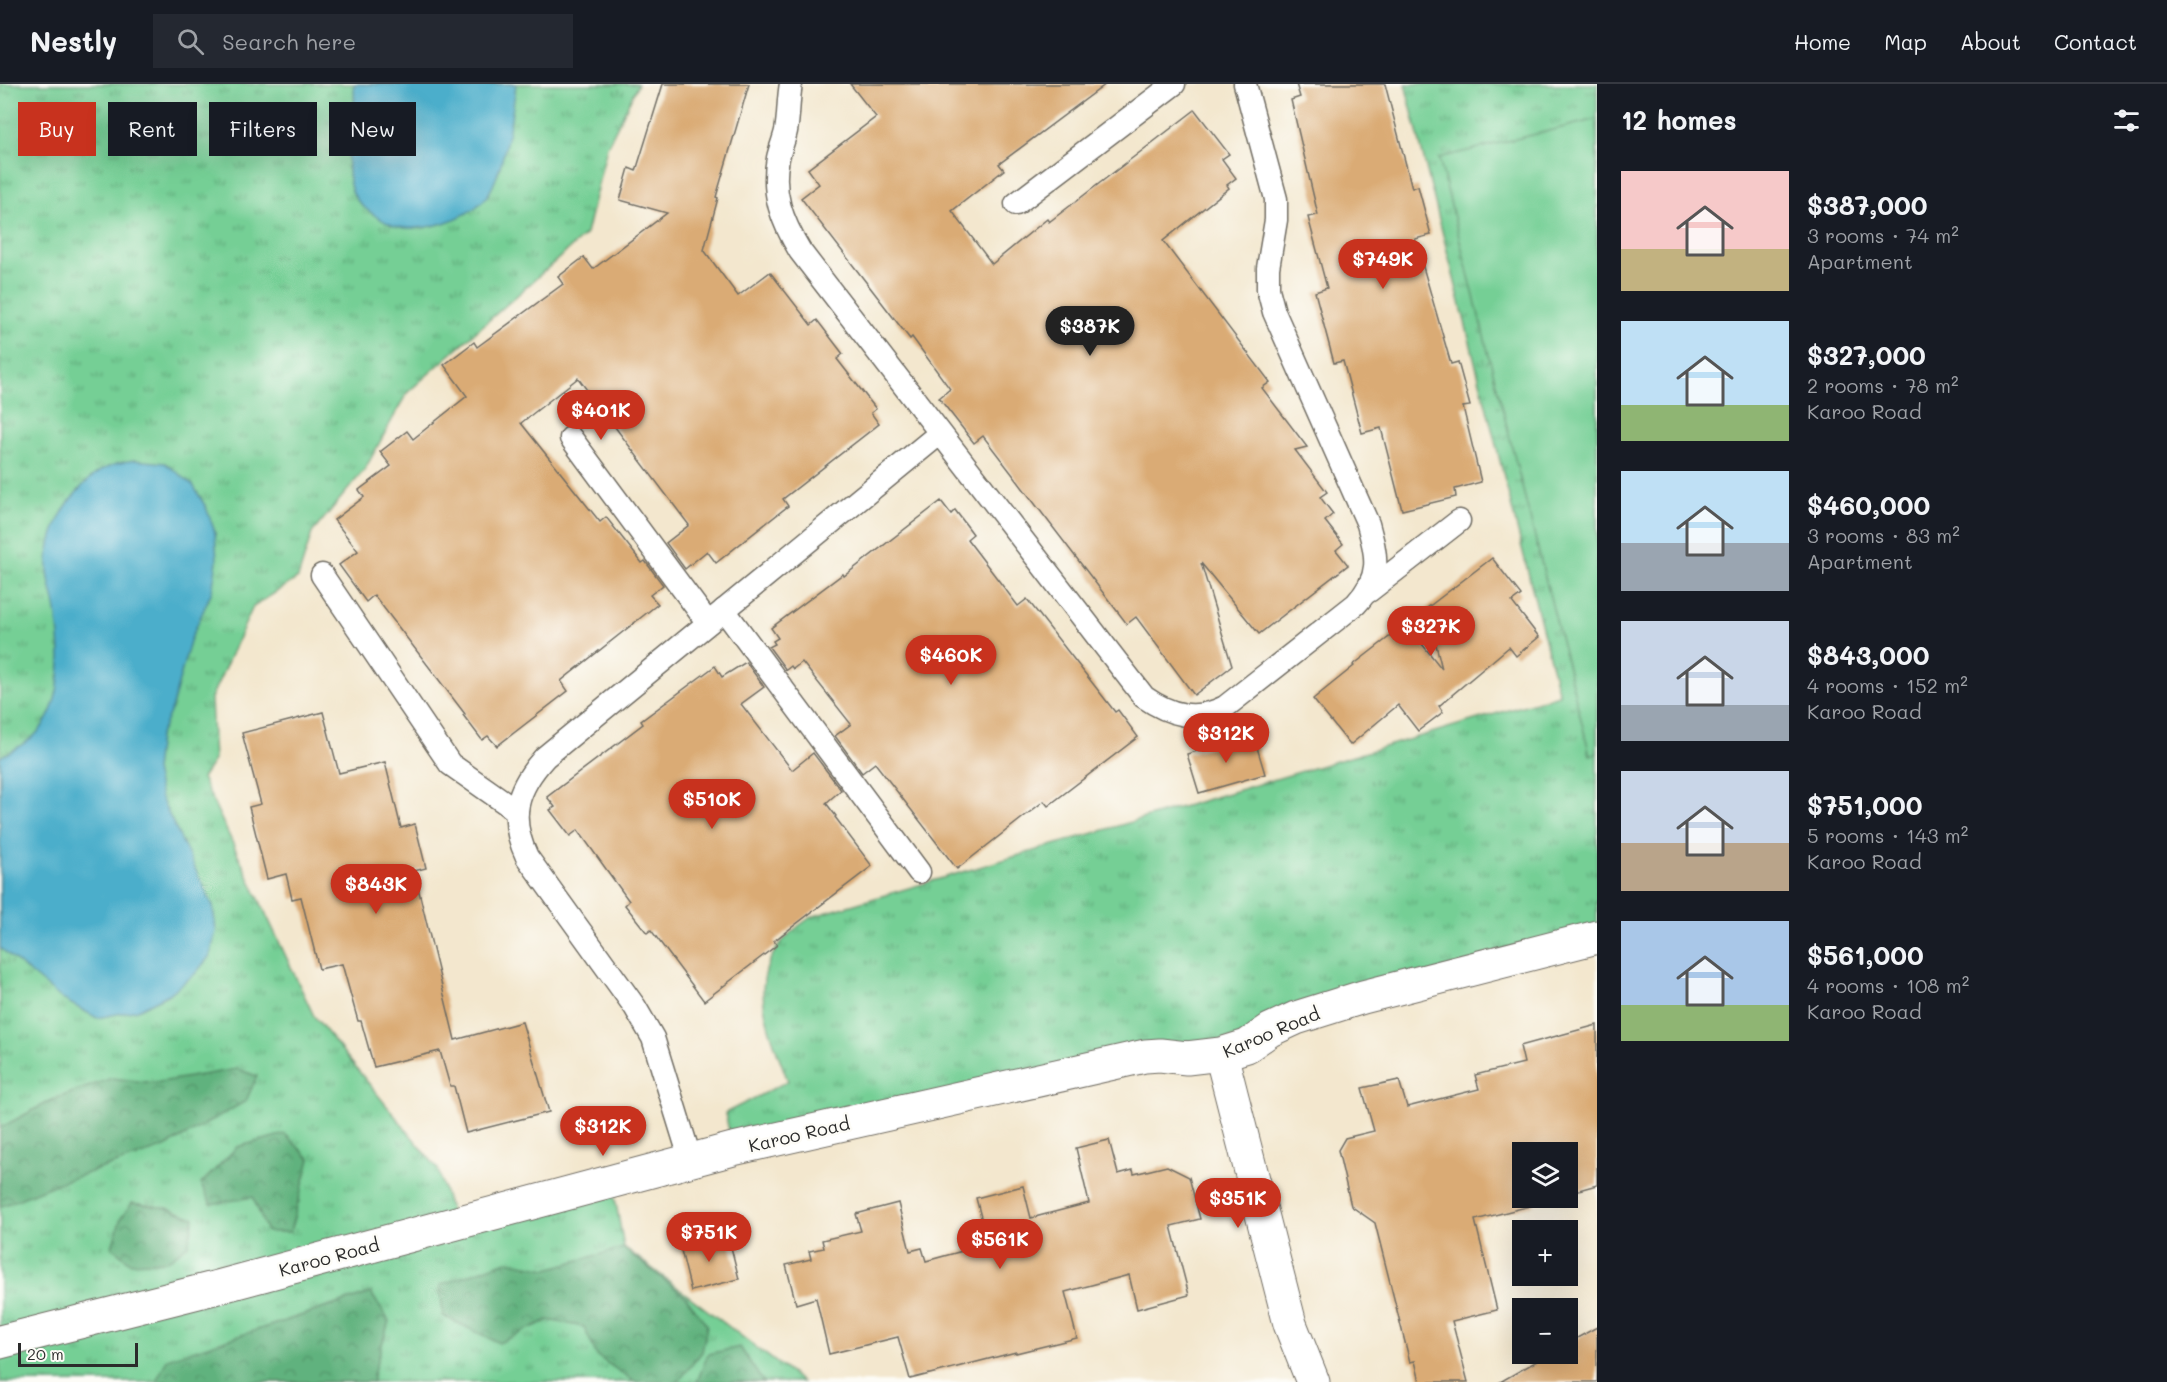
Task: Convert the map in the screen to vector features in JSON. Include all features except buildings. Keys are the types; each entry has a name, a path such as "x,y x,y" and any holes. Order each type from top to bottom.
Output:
{"street":[{"name":"Karoo Road","path":"0,1342 214,1288 744,1146 1144,1056 1187,1058 1221,1054 1247,1046 1270,1030 1296,1018 1363,997 1597,937"},
{"path":"1221,1054 1290,1324 1313,1382"}],"lane":[{"path":"791,84 786,129 776,175 778,206 784,224 800,251 939,434 1144,697 1168,711 1183,715 1204,715 1225,707 1459,521"},
{"path":"1016,204 1174,84"},
{"path":"1245,84 1276,199 1276,220 1268,268 1268,289 1274,312 1368,524 1376,553 1376,573 1367,592"},
{"path":"691,1161 652,1038 635,1007 527,857 518,838 517,811 521,789 531,772 544,758 939,434"},
{"path":"571,438 920,872"},
{"path":"322,575 450,764 517,811"}],"green space":[{"path":"0,84 638,84 607,147 586,234 407,393 365,469 312,533 298,578 253,607 211,698 214,760 202,778 314,1016 438,1169 454,1223 612,1181 624,1247 802,1382 0,1382"},
{"path":"1405,84 1597,84 1597,937 1270,1030 733,1149 725,1113 788,1081 765,1012 763,992 765,972 774,953 788,935 811,917 1559,695"},
{"path":"1597,119 1597,753 1590,755 1439,158"},
{"path":"237,1069 257,1076 246,1101 165,1147 61,1182 0,1207 0,1128 52,1100 112,1078 154,1083"},
{"path":"285,1134 310,1159 290,1232 267,1232 253,1197 211,1204 201,1184 237,1147"},
{"path":"132,1203 167,1208 194,1218 188,1245 167,1261 131,1263 112,1247 121,1218"},
{"path":"623,1248 685,1296 707,1325 702,1352 678,1382 636,1382 632,1380 597,1356 584,1327 548,1320 499,1343 443,1316 440,1285 507,1261 547,1269"},
{"path":"371,1293 389,1321 373,1382 156,1382 167,1359"},
{"path":"740,1347 763,1382 697,1382 708,1354"}],"water":[{"path":"354,84 516,84 501,163 490,192 483,201 466,214 432,226 399,227 380,219 364,207 352,192 348,169 349,156 416,156 416,102 354,102"},
{"path":"134,460 165,463 193,485 206,507 215,532 217,561 212,591 190,641 171,710 159,737 155,770 161,798 213,906 216,931 210,956 195,974 169,994 138,1010 97,1018 62,999 0,948 0,757 35,735 51,710 56,695 60,648 48,567 51,541 61,515 83,486 102,470"}]}
